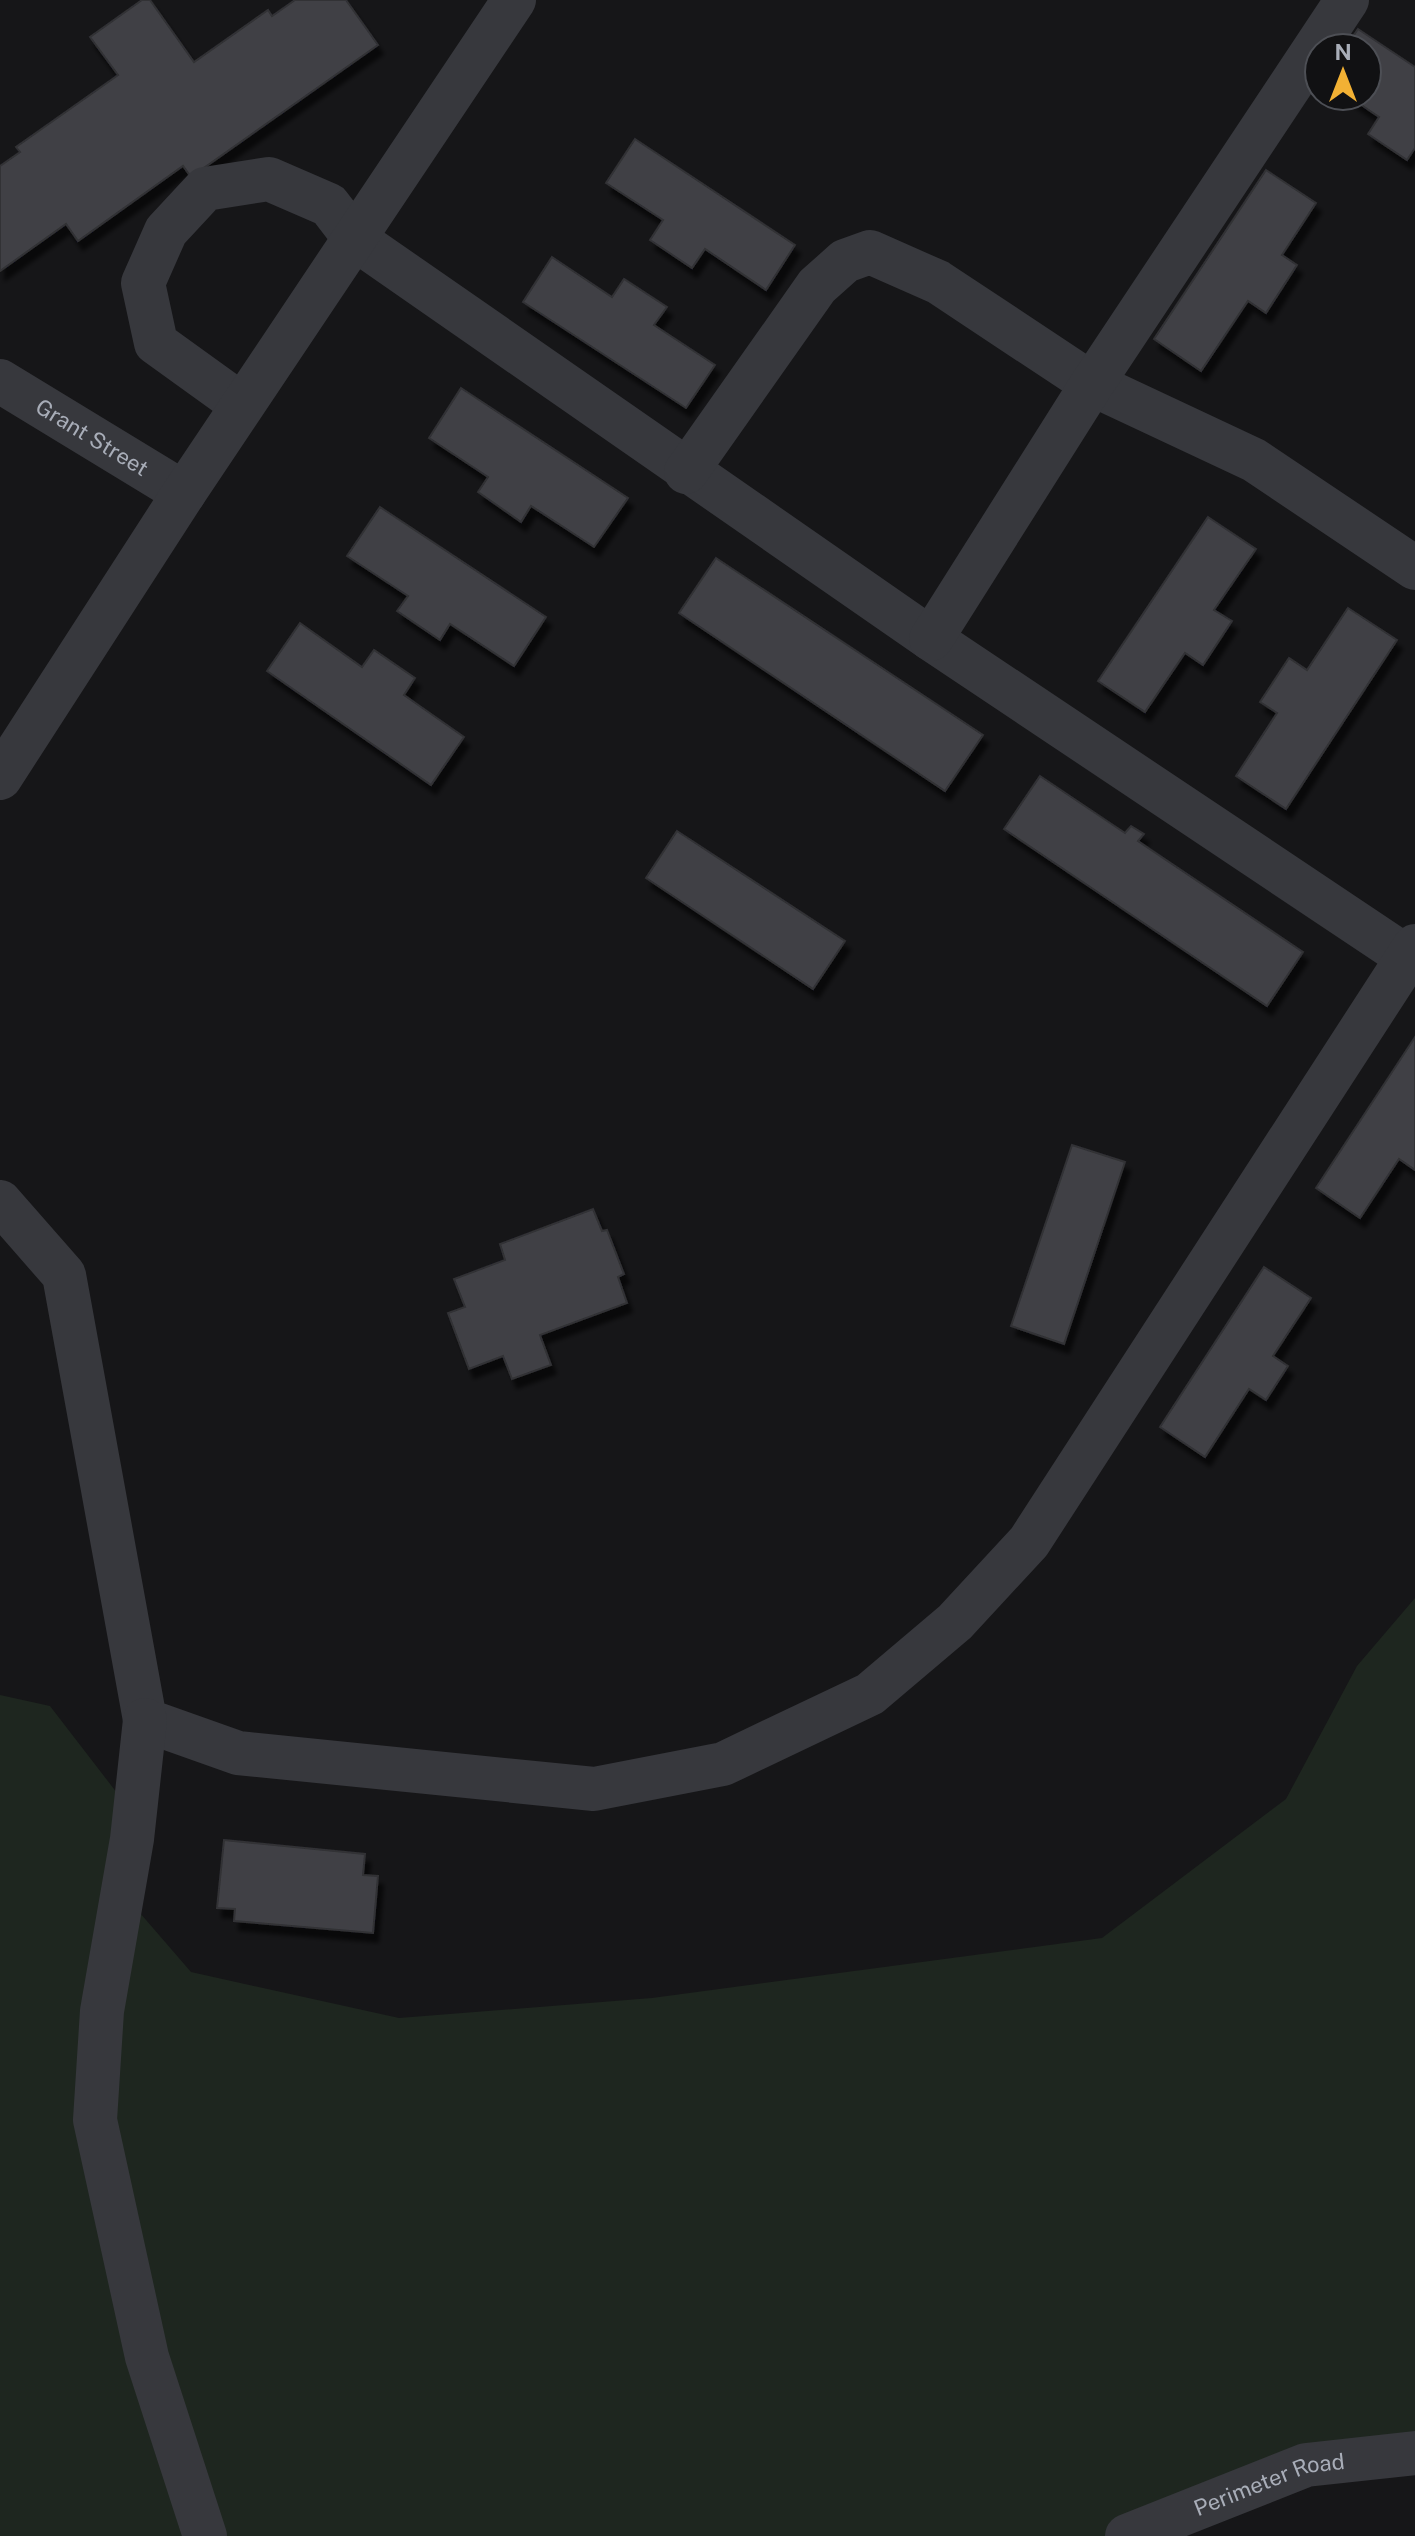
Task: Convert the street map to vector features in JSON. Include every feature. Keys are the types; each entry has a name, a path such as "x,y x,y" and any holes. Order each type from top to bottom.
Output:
{"street":[{"path":"0,778 242,405 514,0"},
{"path":"931,639 1092,384 1347,0"},
{"path":"145,1720 238,1753 594,1789 723,1764 870,1694 955,1622 1029,1542 1411,952 931,639 686,472 355,239 329,205 269,179 205,189 166,231 143,283 156,343 242,405"},
{"path":"686,472 817,286 845,261 870,252 938,282 1092,384 1254,460 1415,568"},
{"name":"Grant Street","path":"0,381 184,493"},
{"path":"0,1202 64,1275 145,1720 132,1839 102,2011 95,2120 147,2357 205,2536"},
{"name":"Perimeter Road","path":"1127,2536 1306,2465 1415,2453"}],"shaded area":[{"path":"1415,1598 1415,2473 1299,2482 1173,2536 0,2536 0,1695 50,1706 124,1802 140,1913 191,1972 399,2018 652,1998 1102,1938 1286,1799 1357,1666"}],"building":[{"path":"142,0 150,0 194,62 268,10 272,16 295,0 346,0 378,45 191,177 183,166 78,241 66,224 0,271 0,166 20,152 16,147 118,75 90,37"},
{"path":"1383,46 1415,67 1415,148 1407,160 1368,134 1379,117 1372,112 1383,112"},
{"path":"635,139 795,245 766,290 705,249 692,268 650,240 663,220 606,183"},
{"path":"1266,170 1316,203 1282,255 1297,265 1266,313 1248,301 1201,371 1154,339"},
{"path":"552,257 612,297 624,279 667,307 654,325 715,365 686,408 523,302"},
{"path":"461,388 628,498 594,547 531,506 521,522 478,492 488,477 429,438"},
{"path":"380,507 546,617 514,666 450,624 440,640 397,611 408,596 347,556"},
{"path":"1208,517 1256,549 1214,610 1232,621 1203,665 1185,653 1145,712 1098,681"},
{"path":"716,558 983,735 945,791 679,613"},
{"path":"1348,608 1397,640 1286,809 1236,776 1277,713 1260,702 1289,658 1307,670"},
{"path":"300,623 362,667 374,650 415,678 404,695 464,737 431,785 267,671"},
{"path":"1040,776 1125,833 1131,826 1144,834 1138,841 1303,952 1267,1006 1004,829"},
{"path":"677,831 845,941 813,989 646,878"},
{"path":"1415,1037 1415,1170 1399,1159 1360,1218 1316,1188"},
{"path":"1072,1145 1125,1162 1064,1344 1011,1326"},
{"path":"593,1209 602,1231 607,1230 624,1274 618,1277 627,1303 540,1335 551,1365 512,1379 503,1356 469,1369 448,1313 465,1307 454,1279 505,1260 500,1244"},
{"path":"1264,1267 1311,1298 1273,1356 1288,1366 1266,1400 1249,1389 1205,1457 1160,1427"},
{"path":"224,1840 365,1854 363,1875 378,1876 373,1933 234,1921 235,1909 217,1908"}]}
